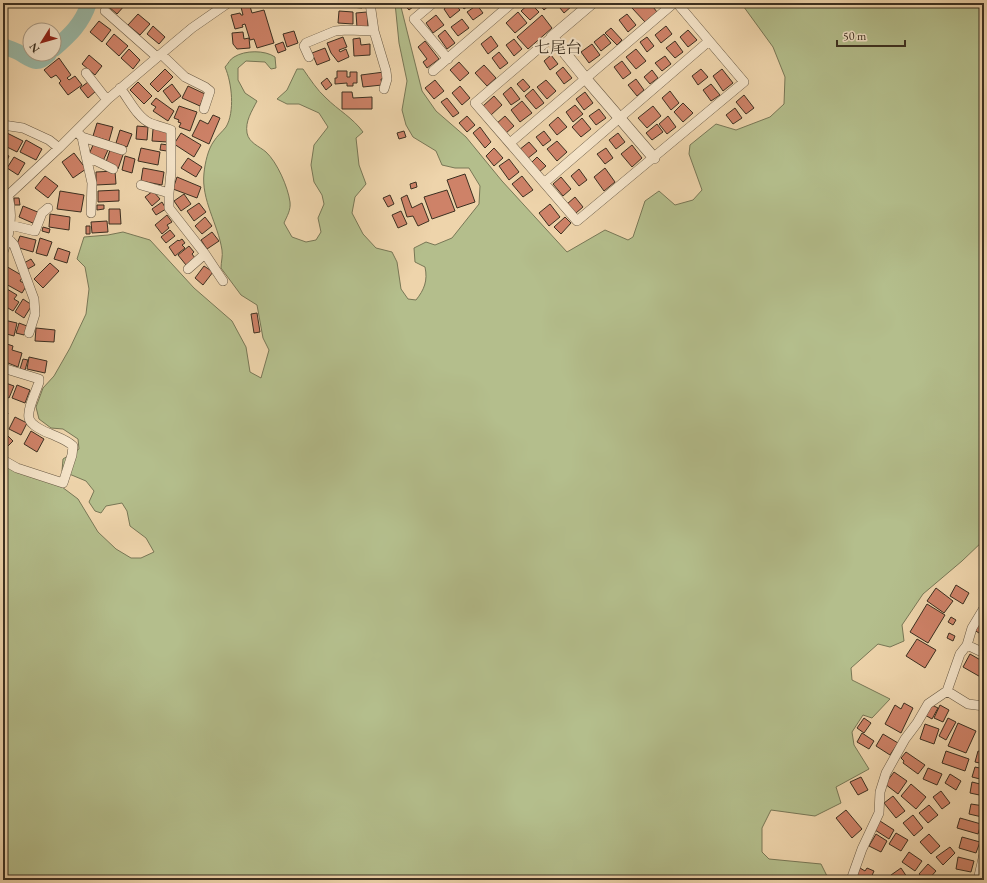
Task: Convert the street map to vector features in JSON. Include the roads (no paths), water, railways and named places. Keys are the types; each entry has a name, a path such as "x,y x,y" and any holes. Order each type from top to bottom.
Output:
{"street":[{"path":"3,252 8,238 10,225 10,203 5,198 59,148 79,134 107,100 120,88 192,28 228,3"},
{"path":"370,3 374,31 386,71 387,79 384,89"},
{"path":"433,3 414,19 448,59"},
{"path":"433,71 512,3"},
{"path":"510,143 676,3 744,82 577,221 475,103 592,3"},
{"path":"104,11 185,77 206,87 210,91 204,109"},
{"path":"309,57 304,46 306,43 335,31 374,31"},
{"path":"552,37 654,158"},
{"path":"544,183 709,41"},
{"path":"86,73 107,100"},
{"path":"120,88 141,116 150,123 164,126 171,130 169,208 205,254 223,281"},
{"path":"3,125 23,128 49,140 59,148"},
{"path":"79,134 122,150"},
{"path":"79,134 92,183 92,212"},
{"path":"86,156 113,169"},
{"path":"141,185 169,193"},
{"path":"10,225 35,231 42,213 48,208"},
{"path":"8,238 14,245 34,299 35,314 29,332"},
{"path":"188,269 205,254"},
{"path":"3,368 39,379 30,406 29,419 31,423 45,432 67,440 73,446 72,455 63,483 17,468 3,460"},
{"path":"851,880 862,849 879,813 880,792 886,773 905,739 917,723 928,704 947,691 960,654 967,645 972,628 984,608"},
{"path":"967,645 984,653"},
{"path":"947,691 968,704 984,706"},
{"path":"978,880 984,854"}],"waterway":[{"path":"62,42 75,29 83,17 89,3"},
{"path":"3,46 22,54"}],"district":[{"name":"七尾台","path":"558,47"}]}
